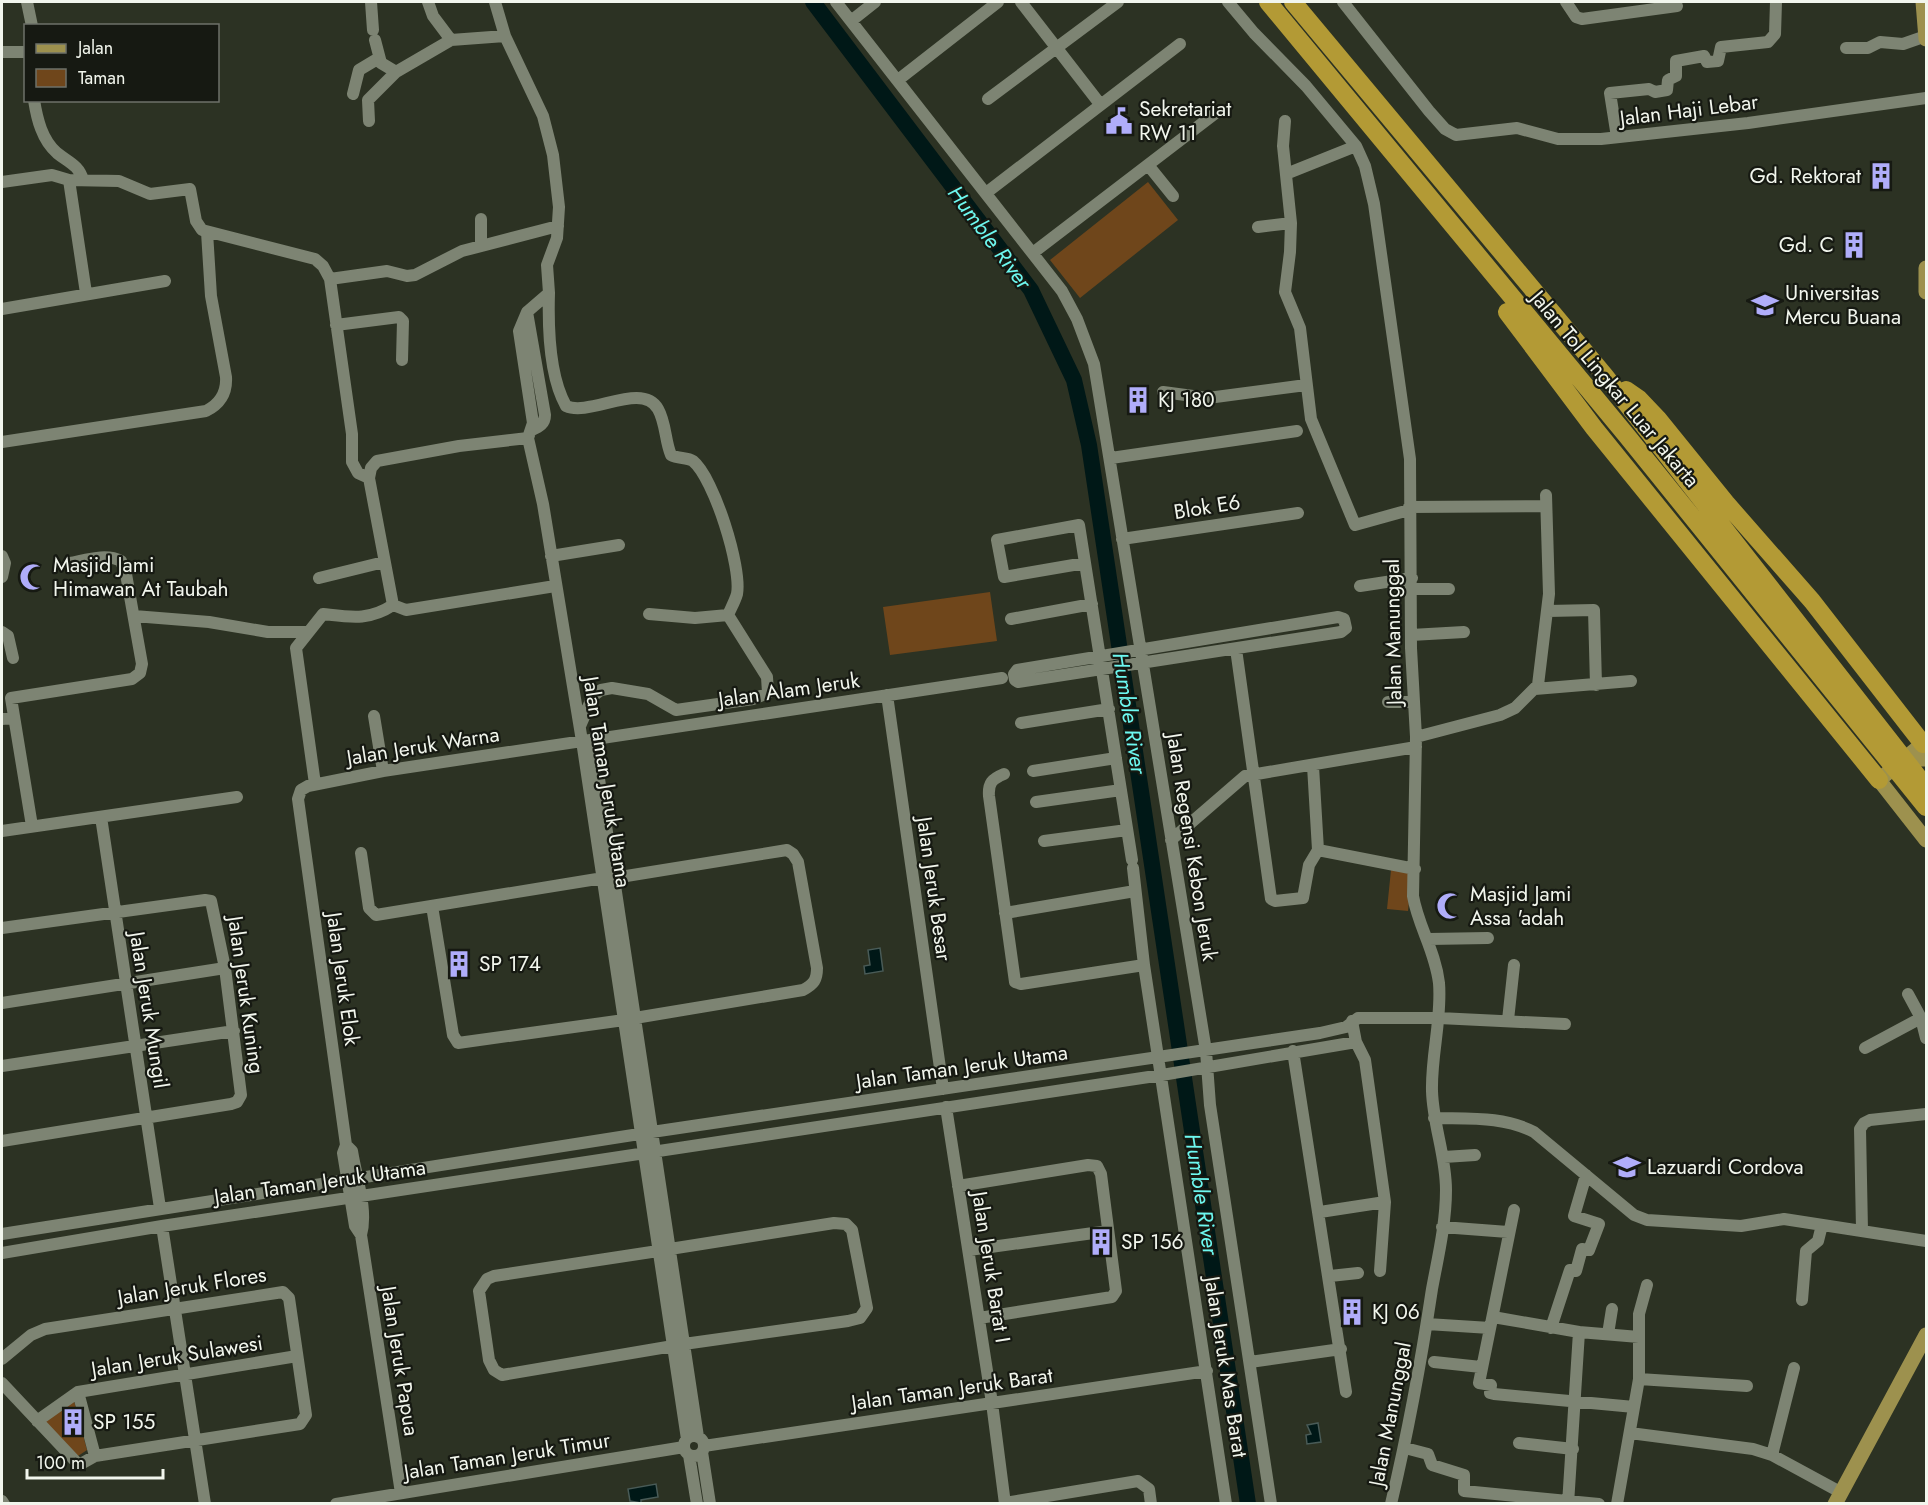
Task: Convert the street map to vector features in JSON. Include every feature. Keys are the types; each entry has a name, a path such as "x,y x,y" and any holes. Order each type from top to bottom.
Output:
{"highway":[{"name":"Jalan Tol Lingkar Luar Jakarta","path":"1268,2 1627,436 1926,807"},
{"name":"Jalan Tol Lingkar Luar Jakarta","path":"1293,2 1605,375 1926,787"},
{"path":"1480,261 1491,291 1594,428 1884,786"},
{"path":"1605,375 1639,399 1658,420 1726,503 1812,601 1926,748"},
{"path":"1904,720 1926,725"}],"main road":[{"path":"1923,2 1926,37"},
{"path":"1926,268 1926,292"},
{"path":"1926,748 1884,786 1926,840"},
{"path":"1838,1498 1926,1335"}],"street":[{"path":"28,2 32,24"},
{"path":"371,2 379,58 396,72"},
{"path":"428,2 433,16 451,40"},
{"path":"495,2 505,36 543,116 558,194 557,238 547,265 551,344 561,398 566,406 579,409 641,397 652,402 658,410 671,455 693,461 726,520 737,579 737,593 728,615"},
{"name":"Jalan Regensi Kebon Jeruk","path":"836,2 1034,252 1062,291 1087,344 1099,384 1111,458 1137,664 1171,840 1206,1051 1201,1068 1210,1105 1271,1503"},
{"path":"851,21 875,2"},
{"path":"898,81 998,2"},
{"path":"1021,2 1100,104"},
{"path":"988,99 1118,2"},
{"name":"Jalan Manunggal","path":"1228,2 1254,33 1306,86 1356,146 1365,166 1374,204 1410,459 1411,635 1416,742 1413,896 1416,910 1429,939 1438,981 1439,1018 1432,1089 1434,1118 1444,1157 1446,1191 1427,1324 1405,1448 1392,1503"},
{"name":"Jalan Haji Lebar","path":"1343,2 1429,111 1445,129 1456,135 1517,128 1558,139 1617,137 1748,123 1926,98"},
{"path":"1566,2 1576,17 1582,19 1677,6"},
{"path":"1628,13 1644,2"},
{"path":"1617,137 1610,93 1650,89 1655,92 1667,90 1668,80 1676,76 1676,61 1704,56 1707,62 1714,63 1718,61 1721,47 1768,42 1775,33 1776,2"},
{"path":"369,121 368,100 396,72 451,40 505,36"},
{"path":"1846,48 1868,48 1880,42 1903,44 1926,37"},
{"path":"986,193 1180,44"},
{"path":"2,52 24,52"},
{"path":"353,94 358,70 379,58"},
{"path":"34,102 38,120 48,144 77,166 83,180"},
{"path":"1034,252 1217,112"},
{"path":"1171,840 1239,780 1255,774 1313,766 1416,742 1500,715 1515,708 1535,689 1540,677 1548,611 1549,578 1545,501 1409,509 1356,525 1311,419 1300,328 1285,292 1291,224 1283,146 1285,121"},
{"path":"1286,174 1356,146"},
{"path":"1148,165 1173,196"},
{"path":"2,182 52,175 69,180 125,183 150,194 190,189 196,221 207,232 315,259 323,266 330,279 352,434 352,462 358,473 369,478"},
{"path":"69,180 86,293"},
{"path":"481,219 482,246"},
{"path":"1258,227 1291,224"},
{"path":"330,279 387,271 407,276 415,275 462,251 558,226"},
{"path":"2,442 206,411 220,402 225,390 226,377 211,297 207,232"},
{"path":"2,309 165,281"},
{"path":"393,605 369,478 371,468 377,461 530,434 540,426 545,421 545,415 527,312 549,293"},
{"path":"336,325 399,317 403,321 402,360"},
{"path":"1163,392 1208,398 1306,384"},
{"path":"1111,458 1297,431"},
{"name":"Jalan Taman Jeruk Utama","path":"530,434 580,727 587,740 694,1446 697,1503"},
{"name":"Blok E6","path":"1122,540 1298,513"},
{"name":"Jalan Jeruk Mas Barat","path":"1085,563 1004,577 997,540 1079,525 1092,604 1105,662 1109,709 1136,891 1144,965 1166,1075 1226,1503"},
{"path":"551,556 619,545"},
{"path":"2,556 5,563 2,577"},
{"path":"32,826 8,719 11,698 132,679 140,673 142,664 121,561 114,557 102,557 70,563"},
{"path":"319,578 384,562"},
{"path":"1360,586 1412,584 1449,589"},
{"path":"393,605 406,610 555,586"},
{"path":"1011,619 1092,604"},
{"path":"315,784 295,655 296,648 323,614 364,619 393,605"},
{"path":"1548,611 1594,610 1596,685"},
{"path":"649,614 694,618 728,615"},
{"path":"580,727 593,696 601,690 612,687 648,694 676,710 764,696 769,685 767,677 728,615"},
{"path":"134,616 209,622 268,632 308,632"},
{"path":"1136,651 1105,662 1018,682 1014,674 1017,670 1105,662 1137,664 1341,632 1346,628 1344,619 1338,617 1136,651"},
{"path":"2,632 8,636 13,658"},
{"path":"1411,635 1464,632"},
{"path":"1236,649 1272,899 1275,901 1304,898 1309,865 1318,850 1313,766"},
{"name":"Jalan Alam Jeruk","path":"587,740 1002,678"},
{"path":"1535,689 1630,681"},
{"name":"Jalan Jeruk Besar","path":"887,695 943,1089"},
{"path":"1388,702 1414,702"},
{"path":"1021,723 1109,709"},
{"path":"374,716 383,771"},
{"name":"Jalan Jeruk Warna","path":"315,784 383,771 587,740"},
{"path":"1034,771 1116,758"},
{"path":"1004,774 993,779 988,787 1015,982 1021,984 1144,965"},
{"name":"Jalan Jeruk Elok","path":"315,784 308,786 299,794 301,819 346,1145 352,1151 352,1180"},
{"path":"1036,802 1121,790"},
{"path":"2,831 237,797"},
{"name":"Jalan Jeruk Mungil","path":"101,817 160,1208"},
{"path":"1044,841 1127,830"},
{"path":"361,854 371,913 376,915 432,906 608,878 787,850 794,854 798,862 817,978 813,985 803,990 629,1019 458,1043 453,1035 432,906"},
{"path":"1318,850 1415,868"},
{"path":"1005,913 1136,891"},
{"name":"Jalan Jeruk Kuning","path":"2,928 211,901 225,968 241,1095 237,1102 2,1141"},
{"path":"1429,939 1488,938"},
{"path":"1508,1020 1514,964"},
{"path":"2,1003 225,968"},
{"path":"1908,994 1921,1018 1926,1038"},
{"name":"Jalan Taman Jeruk Utama","path":"2,1234 646,1133 1320,1033 1346,1027 1358,1018 1508,1020 1565,1024"},
{"path":"1865,1048 1921,1018"},
{"path":"1352,1021 1356,1042 1365,1060 1385,1202 1380,1272"},
{"path":"2,1066 234,1031"},
{"name":"Jalan Taman Jeruk Utama","path":"2,1253 162,1226 354,1201 946,1107 1166,1075 1293,1051 1356,1042"},
{"path":"1293,1051 1330,1276 1346,1392"},
{"name":"Jalan Jeruk Barat I","path":"946,1107 992,1403 1005,1503"},
{"path":"809,1109 811,1128"},
{"path":"1862,1230 1860,1129 1870,1120 1926,1114"},
{"path":"1434,1118 1499,1120 1520,1124 1534,1132 1634,1215 1647,1220 1741,1226 1784,1219 1926,1241"},
{"path":"1444,1157 1475,1155"},
{"path":"958,1186 1088,1165 1097,1166 1101,1174 1116,1292 1112,1297 979,1318"},
{"path":"1551,1328 1570,1270 1576,1271 1582,1249 1589,1250 1599,1224 1574,1216 1586,1175"},
{"name":"Jalan Jeruk Papua","path":"352,1180 354,1201 364,1225 361,1235 401,1493"},
{"path":"1320,1212 1385,1202"},
{"path":"1514,1210 1480,1368 1479,1383 1491,1385 1490,1393 1494,1394 1634,1407"},
{"path":"834,1223 846,1224 852,1230 867,1308 860,1317 848,1321 679,1345 502,1375 494,1370 489,1360 479,1291 487,1279 494,1276 834,1223"},
{"path":"1802,1300 1806,1251 1818,1242 1822,1225"},
{"path":"162,1226 205,1503"},
{"path":"1442,1227 1508,1232"},
{"path":"969,1250 1108,1231"},
{"path":"1330,1276 1358,1273"},
{"path":"1617,1503 1639,1379 1639,1314 1647,1285"},
{"name":"Jalan Jeruk Flores","path":"2,1359 31,1335 45,1329 283,1292 290,1298 306,1415 303,1422 95,1456 82,1464 76,1464 2,1383"},
{"path":"1608,1334 1612,1309"},
{"path":"1427,1324 1491,1323 1639,1337"},
{"path":"1568,1502 1579,1332"},
{"path":"1250,1362 1341,1349"},
{"name":"Jalan Jeruk Sulawesi","path":"37,1421 78,1392 297,1356"},
{"path":"1434,1362 1480,1368"},
{"path":"1772,1455 1794,1368"},
{"name":"Jalan Taman Jeruk Barat","path":"694,1446 1207,1371"},
{"path":"1639,1379 1747,1386"},
{"path":"78,1392 95,1456"},
{"path":"1630,1433 1726,1443 1772,1455 1838,1498"},
{"path":"1519,1443 1573,1449"},
{"name":"Jalan Taman Jeruk Utama","path":"694,1446 710,1503"},
{"name":"Jalan Taman Jeruk Timur","path":"336,1503 694,1446"},
{"path":"1405,1448 1428,1454 1432,1465 1464,1474 1464,1491 1599,1503"},
{"path":"1005,1503 1138,1481 1149,1489 1151,1503"}],"green space":[{"path":"1148,182 1178,220 1080,298 1050,260"},
{"path":"990,592 997,641 890,655 883,607"},
{"path":"1391,870 1412,872 1408,911 1387,909"},
{"path":"73,1397 87,1450 78,1456 44,1420"}],"water":[{"path":"880,948 883,971 865,974 864,966 870,965 868,950"},
{"path":"1318,1423 1321,1442 1307,1444 1306,1435 1311,1434 1307,1425"},
{"path":"656,1484 658,1497 641,1500 641,1503 630,1501 628,1489"}],"waterway":[{"name":"Humble River","path":"813,2 1031,290 1074,380 1089,445 1248,1504"}],"place":[{"name":"Sekretariat RW 11","path":"1119,121"},
{"name":"Gd. Rektorat","path":"1881,176"},
{"name":"Gd. C","path":"1854,245"},
{"name":"Universitas Mercu Buana","path":"1765,305"},
{"name":"KJ 180","path":"1138,400"},
{"name":"Masjid Jami Himawan At Taubah","path":"33,577"},
{"name":"Masjid Jami Assa 'adah","path":"1450,906"},
{"name":"SP 174","path":"459,964"},
{"name":"Lazuardi Cordova","path":"1627,1167"},
{"name":"SP 156","path":"1101,1242"},
{"name":"KJ 06","path":"1352,1312"},
{"name":"SP 155","path":"73,1422"}]}
